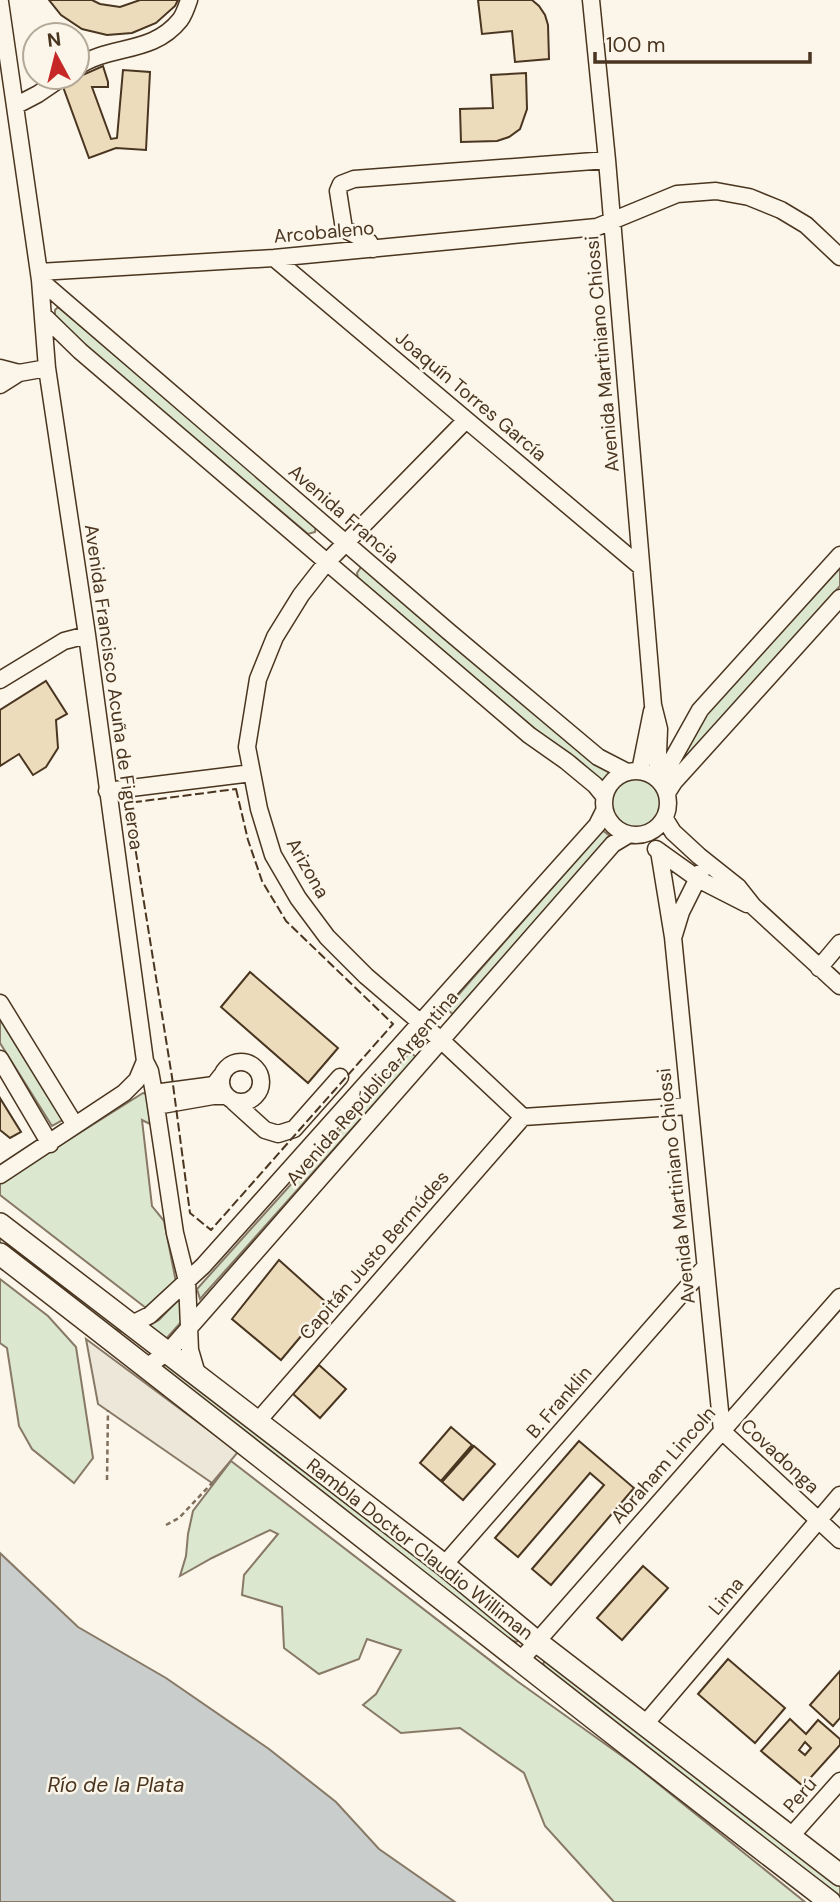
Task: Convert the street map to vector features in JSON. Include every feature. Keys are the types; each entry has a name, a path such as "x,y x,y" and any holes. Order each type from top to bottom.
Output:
{"main road":[{"name":"Rambla Doctor Claudio Williman","path":"0,1224 444,1565 537,1641 840,1875"},
{"name":"Rambla Doctor Claudio Williman","path":"0,1254 519,1662 830,1902"}],"street":[{"path":"91,59 110,52 136,48 160,38 181,19 190,0"},
{"name":"Avenida Martiniano Chiossi","path":"591,0 653,705 659,729 661,784"},
{"name":"Avenida Francisco Acuña de Figueroa","path":"0,2 39,276 47,368 87,635 145,1061 150,1071 175,1233 187,1280 190,1350 197,1374"},
{"path":"15,106 42,91"},
{"path":"373,249 369,242 344,229 338,191 341,184 354,179 607,160"},
{"name":"Arcobaleno","path":"39,276 274,258 597,226 677,194 716,191 749,197 781,210 806,225 840,257"},
{"name":"Joaquín Torres García","path":"274,258 641,566"},
{"name":"Avenida Francia","path":"39,276 345,543 598,757 633,772"},
{"path":"43,315 80,351 326,563 529,735 595,785 613,826 634,835 698,879 753,906"},
{"path":"0,368 19,373"},
{"path":"0,385 19,373 47,368"},
{"name":"Arizona","path":"466,419 326,563 301,596 275,637 258,679 247,747 259,809 272,855 298,898 327,937 366,976 442,1041 523,1117"},
{"path":"634,835 655,830 664,819 668,806 661,784 700,710 840,555"},
{"path":"604,804 613,780 633,772 661,784 674,782 840,598"},
{"path":"0,680 64,641 87,635"},
{"name":"Avenida Martiniano Chiossi","path":"633,772 653,705"},
{"path":"107,791 252,773"},
{"name":"Avenida República Argentina","path":"132,1324 150,1315 212,1256 597,825 604,804"},
{"path":"664,819 673,832 738,887 753,906 840,986"},
{"name":"Avenida República Argentina","path":"146,1367 168,1352 613,844 634,835"},
{"name":"Avenida Martiniano Chiossi","path":"659,851 673,937 722,1430"},
{"name":"Avenida Martiniano Chiossi","path":"673,937 681,912 698,879 702,863 699,856"},
{"path":"819,968 840,943"},
{"path":"0,1003 75,1125"},
{"path":"0,1059 50,1143"},
{"path":"0,1175 124,1093 137,1080 145,1061"},
{"path":"237,1062 248,1063 257,1069 261,1078 261,1089 255,1098 245,1102 213,1096 155,1099 214,1085 227,1067 237,1062"},
{"path":"221,1076 221,1086 230,1099 265,1130 278,1134 294,1129 340,1077"},
{"path":"523,1117 689,1106"},
{"name":"Capitán Justo Bermúdes","path":"257,1422 523,1117"},
{"name":"B. Franklin","path":"444,1565 705,1267"},
{"name":"Abraham Lincoln","path":"519,1662 840,1297"},
{"name":"Covadonga","path":"722,1430 840,1540"},
{"name":"Lima","path":"645,1724 840,1495"},
{"name":"Perú","path":"791,1836 840,1781"}],"path":[{"path":"107,1480 108,1410"},
{"path":"166,1525 179,1518 212,1483"}],"green space":[{"path":"58,307 316,525 315,532 308,534 85,346 55,315"},
{"path":"361,567 366,568 610,773 603,782 576,758 542,735 358,578 357,573"},
{"path":"840,568 840,586 669,778 707,712"},
{"path":"636,778 653,786 661,803 653,820 636,828 619,820 611,803 619,786"},
{"path":"602,830 610,836 453,1014 446,1009"},
{"path":"0,1019 63,1120 52,1126 0,1043"},
{"path":"410,1052 416,1057 200,1299 197,1289"},
{"path":"143,1093 147,1094 150,1124 142,1120 152,1206 164,1221 176,1282 146,1308 0,1195 0,1183"},
{"path":"0,1231 126,1333 103,1325 0,1245"},
{"path":"0,1279 48,1316 76,1347 93,1458 74,1483 32,1449 19,1426 7,1348 0,1343"},
{"path":"179,1299 182,1300 183,1320 165,1340 148,1326 159,1320"},
{"path":"166,1363 511,1629 519,1640 516,1642 505,1638 162,1369"},
{"path":"231,1461 517,1681 636,1766 805,1902 614,1902 545,1826 524,1773 460,1728 401,1733 363,1705 376,1694 401,1650 367,1639 359,1659 319,1674 284,1648 282,1607 242,1595 244,1575 278,1534 270,1530 180,1576 193,1511"},
{"path":"545,1660 840,1884 840,1899 550,1673 543,1664"}],"shaded area":[{"path":"86,1339 238,1452 212,1483 98,1404"}],"water":[{"name":"Río de la Plata","path":"0,1553 78,1627 166,1678 269,1749 336,1802 379,1849 455,1902 0,1902"}],"building":[{"path":"49,0 92,0 120,7 140,0 178,0 156,23 132,33 107,35 91,31 91,21 70,21 61,15"},
{"path":"478,0 532,0 545,15 548,25 549,59 515,62 512,31 482,34"},
{"path":"103,66 108,82 108,87 92,87 111,139 117,138 123,70 150,72 146,150 116,148 89,158 65,91 91,91 91,71"},
{"path":"526,73 527,109 520,129 497,141 461,142 460,109 493,108 491,75"},
{"path":"46,681 67,714 56,720 58,748 46,767 33,775 19,754 0,766 0,710"},
{"path":"250,972 338,1048 308,1083 221,1007"},
{"path":"0,1098 21,1132 10,1138 0,1130"},
{"path":"279,1260 328,1304 281,1360 232,1319"},
{"path":"319,1365 346,1389 320,1418 293,1394"},
{"path":"451,1427 472,1445 441,1481 420,1463"},
{"path":"579,1441 634,1488 551,1585 532,1569 604,1485 590,1473 518,1557 495,1538"},
{"path":"474,1446 495,1464 463,1500 442,1482"},
{"path":"643,1566 668,1588 622,1640 597,1618"},
{"path":"728,1659 785,1708 755,1743 698,1694"},
{"path":"840,1671 840,1718 833,1726 810,1705"},
{"path":"790,1719 806,1734 818,1720 840,1739 840,1745 803,1786 761,1751","holes":["805,1742 811,1748 805,1755 799,1750"]}],"fence":[{"path":"236,789 248,840 262,881 286,921 393,1024 211,1230 190,1213 172,1077 128,803 236,789"}]}
